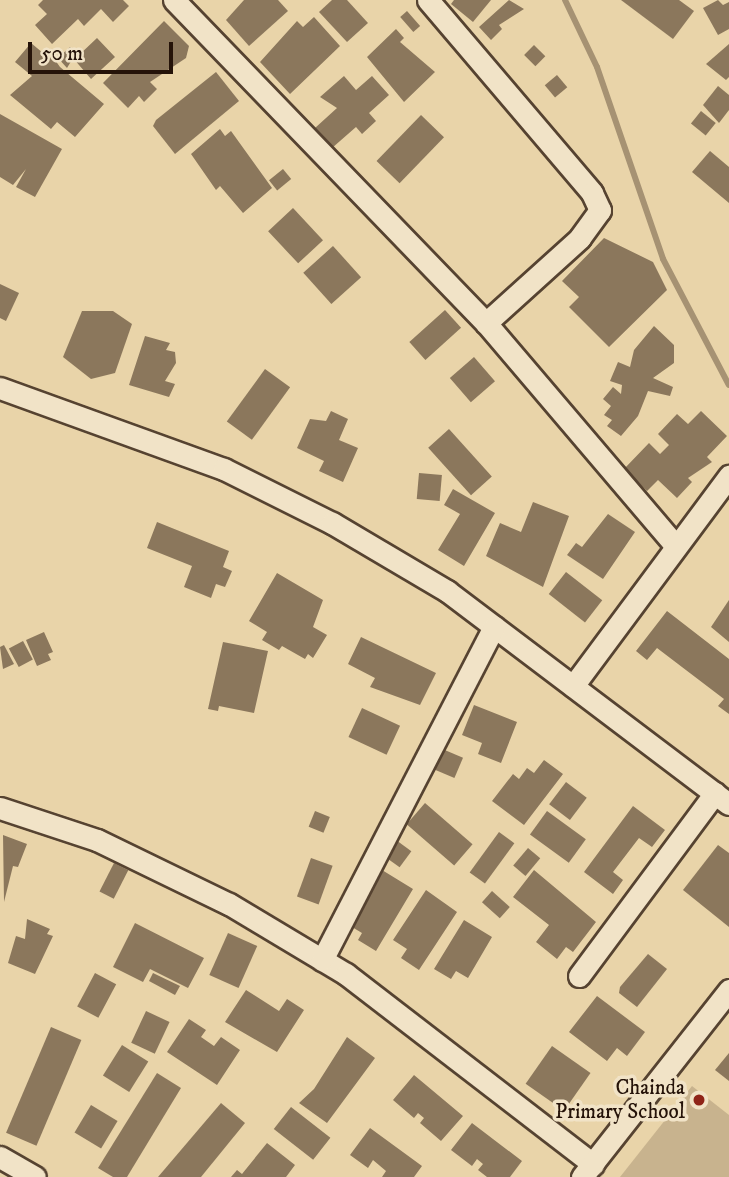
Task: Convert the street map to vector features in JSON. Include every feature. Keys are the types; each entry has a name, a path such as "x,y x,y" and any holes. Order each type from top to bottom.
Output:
{"street":[{"path":"174,0 486,323 676,546"},
{"path":"428,0 592,193 600,210 580,238 486,323"},
{"path":"0,388 224,469 332,523 447,591 722,799 579,976"},
{"path":"573,686 729,476"},
{"path":"321,960 494,627"},
{"path":"0,808 96,840 229,904 321,960 587,1170 729,990"},
{"path":"0,1157 35,1177"}],"shaded area":[{"name":"Chainda Primary School","path":"692,1086 729,1115 729,1177 620,1177"}],"building":[{"path":"43,0 123,0 129,6 113,22 101,9 84,26 78,19 52,44 35,25 47,14 38,5"},
{"path":"244,0 278,0 288,11 249,46 226,20"},
{"path":"332,0 347,0 368,23 347,42 319,12"},
{"path":"454,0 491,0 473,22 451,4"},
{"path":"509,0 524,9 499,25 502,29 491,40 479,27"},
{"path":"621,0 679,0 694,11 673,39"},
{"path":"718,0 723,5 729,2 729,29 718,35 703,8"},
{"path":"407,11 420,26 413,32 400,17"},
{"path":"314,17 340,46 290,94 260,62 297,21 303,27"},
{"path":"164,21 189,46 186,58 150,82 157,89 144,102 139,96 128,108 103,83"},
{"path":"396,29 404,38 400,42 435,72 404,102 367,57"},
{"path":"97,38 115,57 91,79 73,58 67,68 58,58 70,47 78,56"},
{"path":"31,43 49,58 61,53 55,60 60,67 104,104 75,137 57,122 51,129 10,95 32,76 15,62"},
{"path":"729,44 729,77 726,80 706,64"},
{"path":"534,45 545,56 535,66 524,55"},
{"path":"216,72 239,101 175,154 153,126 156,120"},
{"path":"557,75 567,87 555,98 545,85"},
{"path":"344,76 356,90 372,76 389,95 369,113 376,121 362,134 356,127 332,148 315,128 337,108 320,97"},
{"path":"718,86 729,95 729,110 719,123 703,105"},
{"path":"701,111 716,123 706,135 691,123"},
{"path":"0,114 62,149 35,197 16,187 26,169 13,185 0,177"},
{"path":"421,115 444,137 400,183 377,161"},
{"path":"220,129 225,136 231,131 272,188 243,213 220,186 216,190 191,154"},
{"path":"710,151 729,167 729,203 692,172"},
{"path":"283,169 291,179 277,190 269,180"},
{"path":"293,208 323,240 298,263 268,231"},
{"path":"604,238 653,262 667,290 609,347 569,307 579,297 562,281"},
{"path":"333,246 361,277 331,304 303,273"},
{"path":"0,284 19,293 6,321 0,318"},
{"path":"445,310 461,328 425,360 409,342"},
{"path":"82,311 113,311 132,324 115,373 91,379 63,357"},
{"path":"654,326 674,345 674,363 653,378 673,387 670,396 648,391 638,416 621,436 607,426 612,420 604,415 611,406 603,399 613,387 621,394 622,385 610,381 618,362 630,367 634,350"},
{"path":"145,336 170,343 166,350 175,352 176,363 165,381 175,384 169,397 129,385"},
{"path":"474,357 495,381 471,402 450,378"},
{"path":"265,369 290,387 252,440 227,422"},
{"path":"331,411 348,419 339,440 358,448 343,482 319,471 324,461 297,448 310,419 326,421"},
{"path":"701,411 727,436 707,457 712,462 688,478 692,482 677,498 658,480 647,491 624,469 649,443 660,454 669,445 658,434 677,414 688,424"},
{"path":"449,429 492,477 471,495 428,448"},
{"path":"419,473 442,475 440,501 417,499"},
{"path":"453,489 495,513 464,566 438,550 460,514 444,505"},
{"path":"533,502 569,516 543,587 486,556 500,523 521,532"},
{"path":"608,514 635,532 603,579 567,555 576,543 582,547"},
{"path":"157,522 229,551 223,567 232,571 225,587 216,584 211,598 184,587 192,566 147,548"},
{"path":"566,572 602,600 585,622 549,594"},
{"path":"277,573 323,600 313,627 327,635 313,658 308,654 305,659 282,646 279,650 262,640 267,632 249,621"},
{"path":"729,600 729,642 711,627"},
{"path":"667,611 729,659 729,714 718,706 724,699 657,648 647,660 636,651"},
{"path":"44,632 53,652 48,654 51,660 37,666 26,640"},
{"path":"361,637 436,673 420,705 370,687 375,678 348,664"},
{"path":"23,641 33,660 19,667 9,649"},
{"path":"223,642 268,651 254,713 219,706 218,711 208,709"},
{"path":"4,645 14,664 3,669 0,647"},
{"path":"474,705 517,722 501,763 478,754 482,743 462,735"},
{"path":"362,708 400,726 387,755 348,737"},
{"path":"440,748 463,758 454,778 431,768"},
{"path":"544,760 563,774 524,825 492,801 513,774 519,779 527,768 534,773"},
{"path":"566,782 587,798 570,820 549,804"},
{"path":"425,803 473,844 454,865 407,824"},
{"path":"633,806 665,830 652,847 639,838 613,872 623,880 613,894 584,872"},
{"path":"315,811 330,817 323,833 309,827"},
{"path":"547,811 586,839 569,863 530,834"},
{"path":"499,832 514,843 485,884 470,872"},
{"path":"3,835 27,844 18,867 13,866 4,902"},
{"path":"396,840 411,851 400,867 384,856"},
{"path":"718,845 729,853 729,927 683,890"},
{"path":"528,848 540,858 525,876 513,866"},
{"path":"311,858 333,866 319,904 297,897"},
{"path":"114,863 128,870 114,899 99,892"},
{"path":"382,870 413,889 376,951 358,940 362,933 352,927"},
{"path":"534,870 596,922 573,952 566,947 557,959 536,942 549,925 513,897"},
{"path":"426,890 457,912 419,970 401,958 407,949 393,940"},
{"path":"492,891 510,907 500,918 482,902"},
{"path":"27,919 50,929 47,934 53,936 35,974 8,963 16,936 25,939"},
{"path":"464,920 492,937 468,978 456,971 451,979 434,969"},
{"path":"135,923 204,958 188,988 150,969 143,982 113,967"},
{"path":"228,933 257,946 239,988 209,975"},
{"path":"648,954 667,969 637,1007 619,993 620,987"},
{"path":"95,973 116,984 98,1018 77,1007"},
{"path":"153,973 180,986 175,995 149,981"},
{"path":"246,990 279,1011 287,999 304,1010 277,1052 225,1022"},
{"path":"597,996 645,1032 627,1056 617,1048 607,1061 569,1032"},
{"path":"146,1011 170,1022 155,1054 131,1043"},
{"path":"189,1019 206,1030 201,1037 214,1046 221,1037 240,1050 217,1085 167,1052"},
{"path":"51,1027 81,1040 36,1146 6,1133"},
{"path":"347,1037 375,1058 327,1123 299,1103 314,1089"},
{"path":"122,1045 148,1061 129,1092 103,1076"},
{"path":"552,1046 591,1073 564,1111 526,1084"},
{"path":"729,1053 729,1081 715,1070"},
{"path":"157,1073 181,1088 127,1177 113,1177 98,1168"},
{"path":"414,1075 463,1116 441,1141 420,1123 424,1118 418,1113 414,1118 393,1100"},
{"path":"221,1103 245,1123 201,1177 158,1177"},
{"path":"91,1105 118,1121 101,1148 75,1132"},
{"path":"291,1107 330,1138 313,1160 274,1129"},
{"path":"472,1123 522,1161 510,1177 487,1177 478,1170 483,1164 477,1159 472,1166 451,1150"},
{"path":"370,1128 422,1166 414,1177 382,1177 386,1171 373,1160 368,1168 350,1155"},
{"path":"267,1143 295,1165 286,1177 231,1177 237,1170 242,1174"}],"waterway":[{"path":"565,0 597,67 663,259 729,385"}],"place":[{"name":"Chainda Primary School","path":"699,1100"}]}
